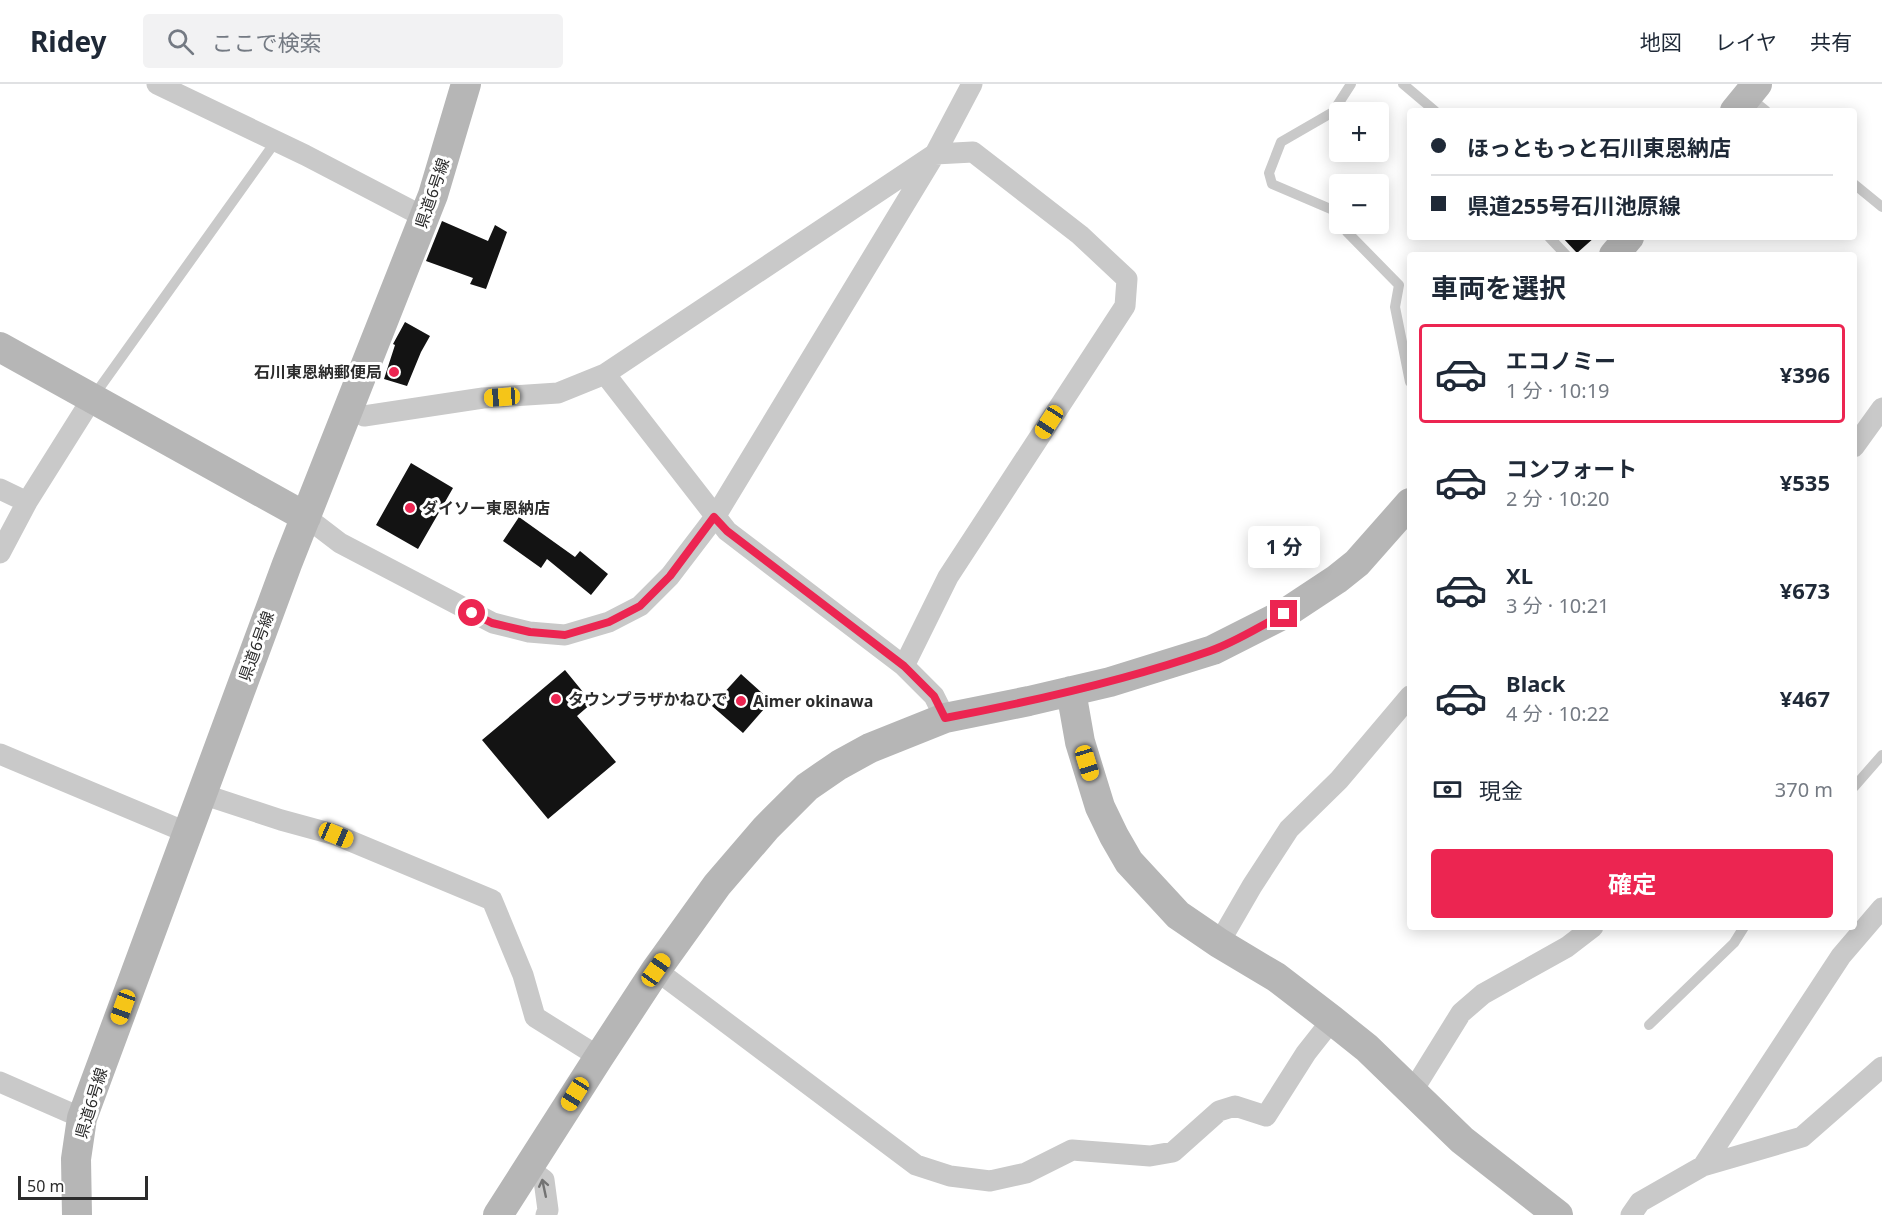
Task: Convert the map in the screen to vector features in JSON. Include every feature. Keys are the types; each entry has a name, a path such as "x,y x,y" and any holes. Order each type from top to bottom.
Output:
{"main road":[{"name":"県道6号線","path":"77,1215 76,1159 82,1118 306,517 433,195 466,84"},
{"path":"1616,252 1626,240"},
{"path":"0,347 306,517"},
{"path":"498,1215 656,970 717,885 766,828 807,788 839,765 870,748 945,718 1110,682 1213,650 1284,614 1337,579 1357,563 1407,506"},
{"path":"1071,691 1080,742 1100,807 1129,862 1178,915 1275,977 1332,1020 1367,1048 1461,1140 1558,1215"}],"street":[{"path":"157,84 276,141 424,217"},
{"path":"306,517 340,543 492,623 530,632 565,635 609,622 640,606 670,576 714,517 935,154 972,84"},
{"path":"349,408 364,416 483,398 558,393 604,374 935,154 973,152 1080,235 1127,279 1125,306 948,577 904,666"},
{"path":"604,374 727,531 904,666 934,696 945,718"},
{"path":"0,553 27,502 93,397"},
{"path":"1857,443 1882,408"},
{"path":"0,489 27,502"},
{"path":"1219,943 1289,829 1339,780 1407,700"},
{"path":"0,754 188,833"},
{"path":"202,794 336,835 492,900 523,975 535,1017 599,1057"},
{"path":"1702,1167 1840,956 1882,908"},
{"path":"1412,1092 1461,1013 1484,994 1567,947 1589,930"},
{"path":"656,970 916,1165 950,1176 990,1181 1026,1173 1072,1150 1150,1156 1173,1152 1219,1111 1235,1106 1266,1116 1306,1053 1332,1020"},
{"path":"1631,1215 1640,1202 1702,1167 1802,1137 1882,1067"},
{"path":"0,1082 82,1118"},
{"path":"528,1168 544,1180 548,1210 546,1215"}],"lane":[{"path":"1329,208 1272,184 1269,173 1281,142 1333,112 1351,84"},
{"path":"1403,84 1431,108"},
{"path":"93,397 276,141"},
{"path":"1857,186 1882,207"},
{"path":"1349,234 1399,285 1395,307 1407,367"},
{"path":"1552,240 1563,252"},
{"path":"1857,783 1882,755"},
{"path":"1649,1025 1734,943 1742,930"}],"building":[{"path":"442,221 488,241 495,225 507,232 486,289 470,284 473,278 426,261"},
{"path":"1565,240 1592,240 1578,252"},
{"path":"405,322 430,336 407,386 384,379 395,345 393,344"},
{"path":"411,463 453,488 418,549 376,525"},
{"path":"519,517 575,557 580,551 608,574 591,595 547,559 541,568 503,541"},
{"path":"565,670 592,703 577,716 616,762 548,819 482,740"},
{"path":"741,674 771,701 743,733 712,706"}],"place":[{"name":"石川東恩納郵便局","path":"394,372"},
{"name":"ダイソー東恩納店","path":"410,508"},
{"name":"タウンプラザかねひで","path":"556,699"},
{"name":"Aimer okinawa","path":"741,701"}],"route":[{"path":"472,613 492,623 530,632 565,635 609,622 640,606 670,576 714,517 727,531 904,666 934,696 945,718 1029,701 1130,676 1213,650 1284,614"}]}
